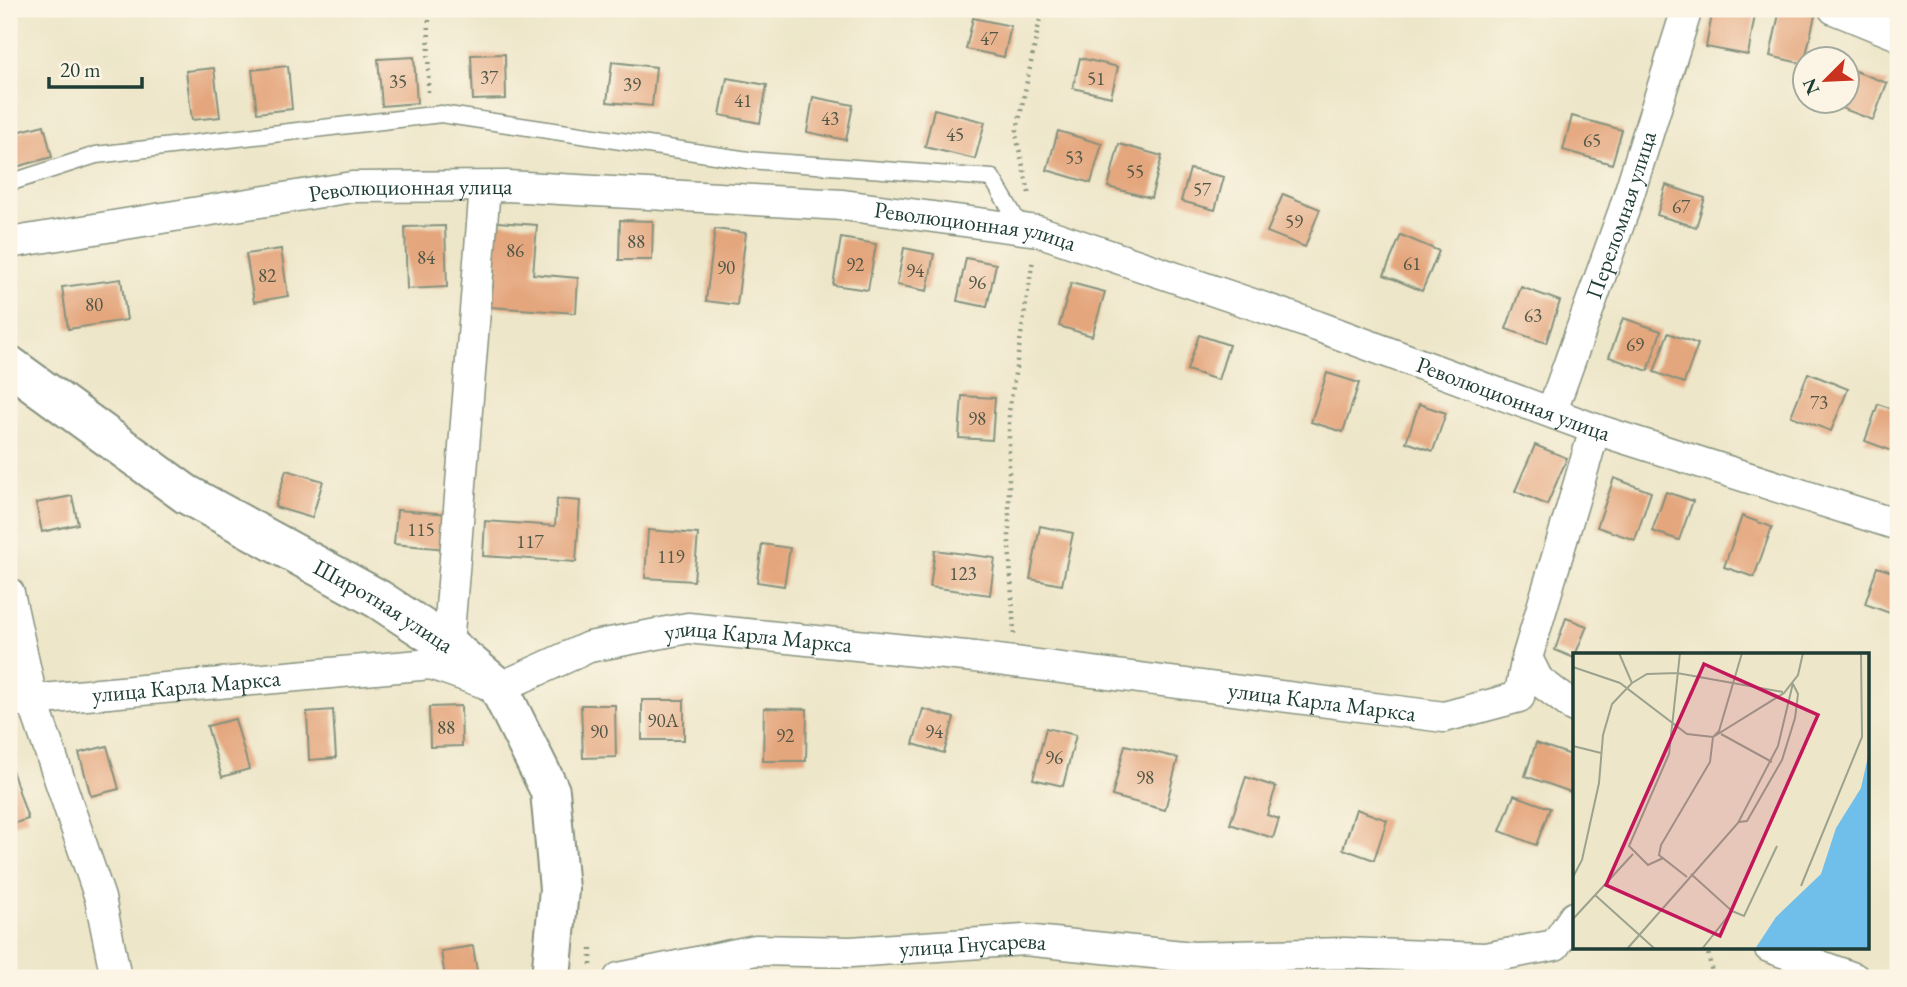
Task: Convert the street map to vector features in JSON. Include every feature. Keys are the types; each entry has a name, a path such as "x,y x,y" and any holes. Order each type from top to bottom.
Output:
{"main road":[{"name":"Широтная улица","path":"9,365 187,494 378,599 449,645 499,688 550,791 559,889 551,978"}],"street":[{"name":"Переломная улица","path":"1552,411 1624,210 1687,9"},
{"path":"1834,9 1898,35"},
{"name":"Революционная улица","path":"9,243 352,187 507,186 843,205 1030,230 1552,411 1595,429 1898,525"},
{"path":"449,645 485,187"},
{"path":"1573,706 1538,680 1527,658 1595,429"},
{"path":"9,593 20,701 100,898 116,978"},
{"name":"улица Карла Маркса","path":"20,701 431,664 499,688 589,648 688,628 1016,662 1444,718 1519,697 1527,658"},
{"name":"улица Гнусарева","path":"619,978 756,950 851,952 1024,940 1193,957 1328,954 1485,958 1555,945 1573,918"},
{"path":"1772,948 1854,978"}],"lane":[{"path":"9,183 96,155 441,114 748,160 992,178 1030,230"}],"path":[{"path":"428,116 429,9"},
{"path":"1016,662 1009,543 1009,412 1030,230 1016,135 1042,9"},
{"path":"1707,948 1713,978"}],"building":[{"path":"1713,9 1756,9 1748,55 1706,47"},
{"path":"1780,9 1816,11 1808,46 1792,46 1792,61 1770,56"},
{"path":"973,18 1011,26 1004,57 966,49"},
{"path":"505,54 506,99 473,100 471,55"},
{"path":"414,57 417,103 382,106 378,59"},
{"path":"1080,58 1118,67 1111,97 1073,88"},
{"path":"612,62 656,67 652,106 607,102"},
{"path":"288,66 292,109 257,113 252,70"},
{"path":"214,68 220,117 192,120 186,71"},
{"path":"1862,74 1887,83 1873,120 1862,116"},
{"path":"727,78 767,85 760,123 720,115"},
{"path":"813,97 853,105 846,140 807,132"},
{"path":"934,109 985,122 975,159 925,147"},
{"path":"1572,116 1622,130 1612,164 1563,150"},
{"path":"44,125 52,157 9,169 9,134"},
{"path":"1058,131 1102,144 1091,183 1047,170"},
{"path":"1119,144 1162,156 1151,198 1108,187"},
{"path":"1190,169 1224,177 1215,210 1181,201"},
{"path":"1666,185 1705,198 1696,227 1657,215"},
{"path":"1283,194 1320,209 1305,247 1267,232"},
{"path":"620,220 653,221 652,260 619,260"},
{"path":"497,222 537,225 533,274 578,278 576,313 491,307"},
{"path":"445,226 447,287 407,289 405,227"},
{"path":"715,229 746,233 737,305 706,301"},
{"path":"1401,235 1439,251 1422,291 1384,275"},
{"path":"841,238 876,244 868,290 833,285"},
{"path":"904,248 934,254 927,291 897,285"},
{"path":"281,249 288,296 254,302 246,254"},
{"path":"966,258 996,264 987,307 957,301"},
{"path":"121,279 127,320 68,329 62,287"},
{"path":"1071,283 1105,292 1092,336 1059,326"},
{"path":"1521,287 1560,301 1546,343 1506,329"},
{"path":"1623,318 1661,331 1648,371 1609,357"},
{"path":"1668,333 1698,344 1684,383 1654,372"},
{"path":"1199,335 1229,345 1218,380 1187,370"},
{"path":"1327,373 1359,383 1343,432 1311,422"},
{"path":"1808,373 1848,389 1831,431 1791,416"},
{"path":"962,396 995,398 992,440 959,438"},
{"path":"1419,404 1446,413 1433,451 1406,442"},
{"path":"1878,404 1898,411 1898,453 1865,441"},
{"path":"1535,445 1567,458 1547,505 1515,491"},
{"path":"286,470 323,481 312,518 275,507"},
{"path":"1614,478 1651,492 1635,540 1597,527"},
{"path":"1666,492 1693,501 1679,540 1652,531"},
{"path":"72,496 78,524 42,532 36,503"},
{"path":"557,499 580,501 576,562 483,556 485,521 555,526"},
{"path":"397,510 449,514 446,549 394,544"},
{"path":"1742,516 1772,527 1754,577 1724,567"},
{"path":"1040,526 1073,533 1062,585 1030,579"},
{"path":"648,530 698,534 694,581 645,578"},
{"path":"762,544 790,548 784,586 757,582"},
{"path":"935,550 995,558 990,595 930,587"},
{"path":"1877,567 1898,574 1898,616 1865,604"},
{"path":"1566,618 1587,626 1573,658 1555,650"},
{"path":"642,700 684,700 684,740 642,740"},
{"path":"581,705 615,705 616,757 583,758"},
{"path":"461,706 462,746 430,747 429,707"},
{"path":"764,708 807,709 806,761 763,761"},
{"path":"923,709 954,718 944,753 913,744"},
{"path":"333,710 336,758 309,760 307,712"},
{"path":"235,719 249,769 222,777 207,726"},
{"path":"1046,728 1076,735 1063,786 1033,779"},
{"path":"1536,743 1573,756 1573,793 1525,776"},
{"path":"1125,745 1178,758 1165,810 1112,796"},
{"path":"107,746 119,789 91,796 79,753"},
{"path":"12,770 28,819 9,825 9,771"},
{"path":"1246,777 1276,787 1267,815 1279,819 1273,838 1230,824"},
{"path":"1514,795 1550,808 1536,845 1500,831"},
{"path":"1356,809 1387,820 1374,860 1343,849"},
{"path":"473,946 478,978 445,978 441,951"}]}
